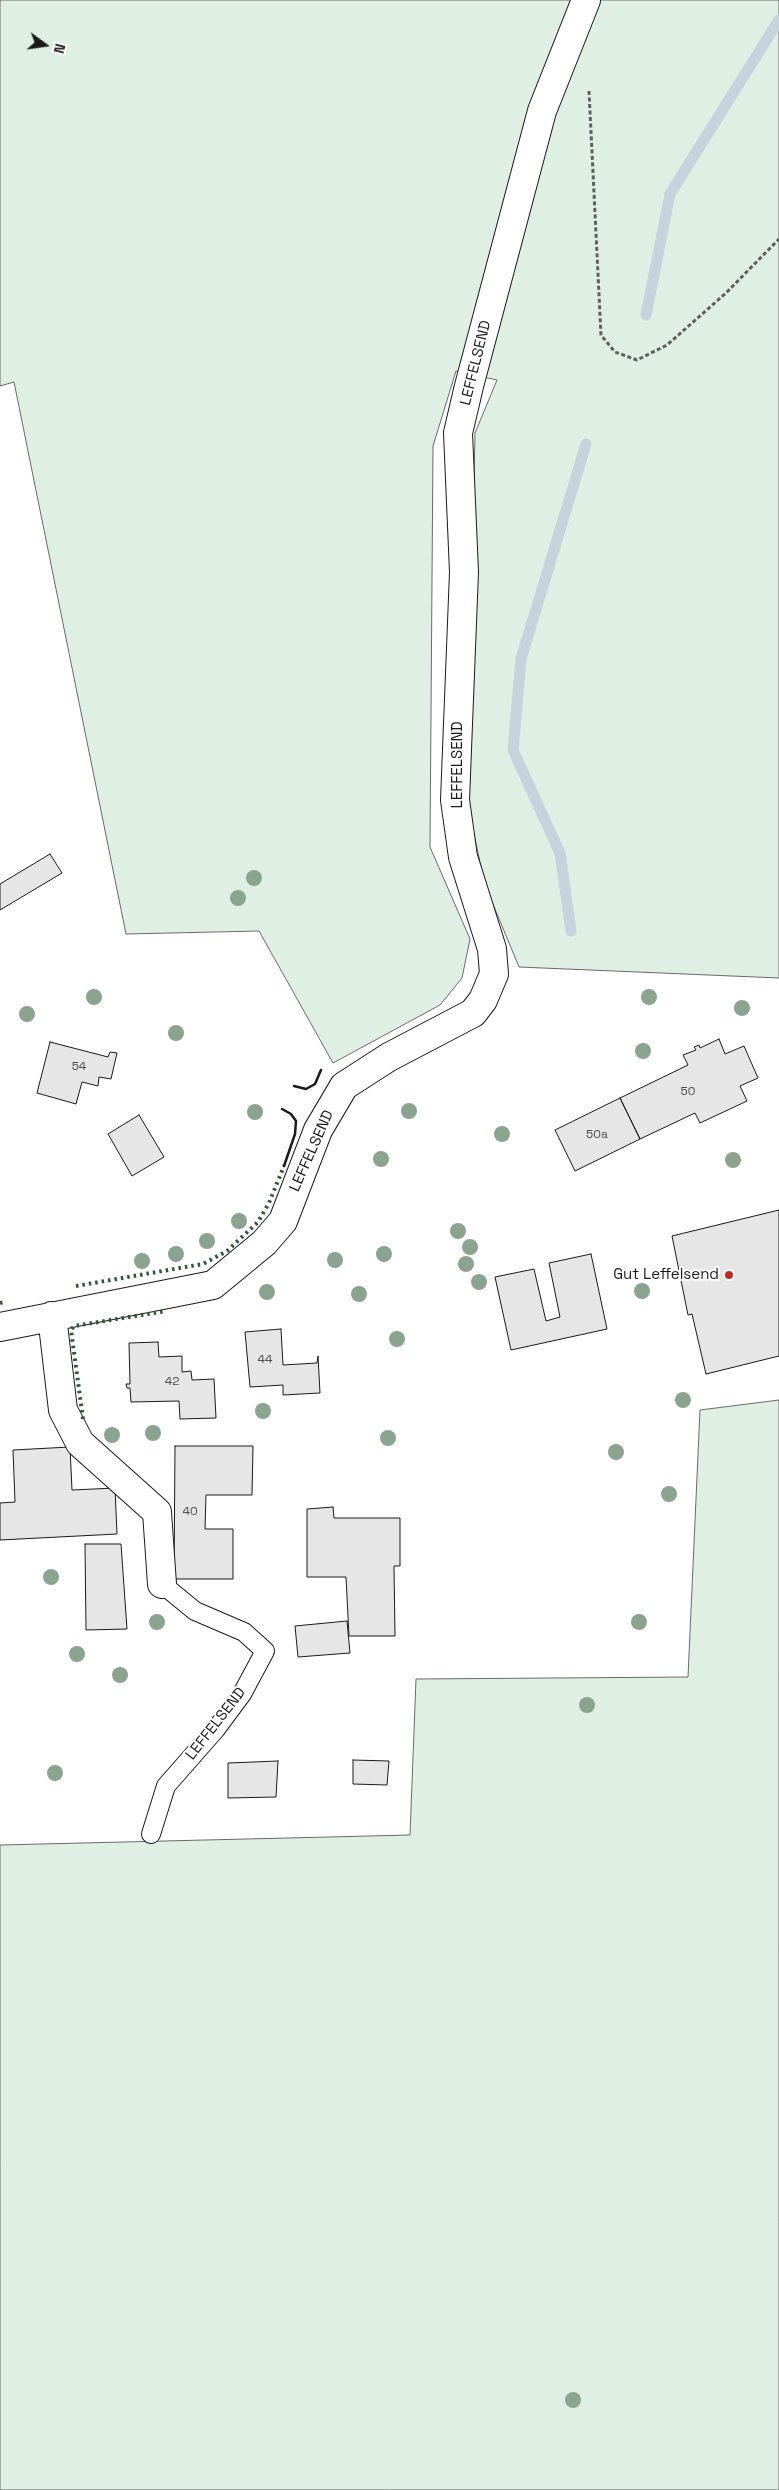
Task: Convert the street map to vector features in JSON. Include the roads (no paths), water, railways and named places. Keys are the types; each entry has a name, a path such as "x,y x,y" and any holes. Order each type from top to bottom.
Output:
{"street":[{"name":"LEFFELSEND","path":"0,1327 213,1286 264,1243 283,1220 318,1130 344,1086 389,1057 473,1013 487,991 494,974 492,949 464,858 455,800 464,572 458,433 542,111 586,0"},
{"name":"LEFFELSEND","path":"52,1316 63,1410 80,1443 157,1512 162,1584"}],"lane":[{"name":"LEFFELSEND","path":"151,1834 166,1786 216,1729 242,1694 265,1651 244,1632 195,1611 162,1584"}],"waterway":[{"path":"646,315 670,194 779,20"},
{"path":"571,931 560,853 513,750 521,659 586,444"}],"place":[{"name":"Gut Leffelsend","path":"729,1275"}]}
